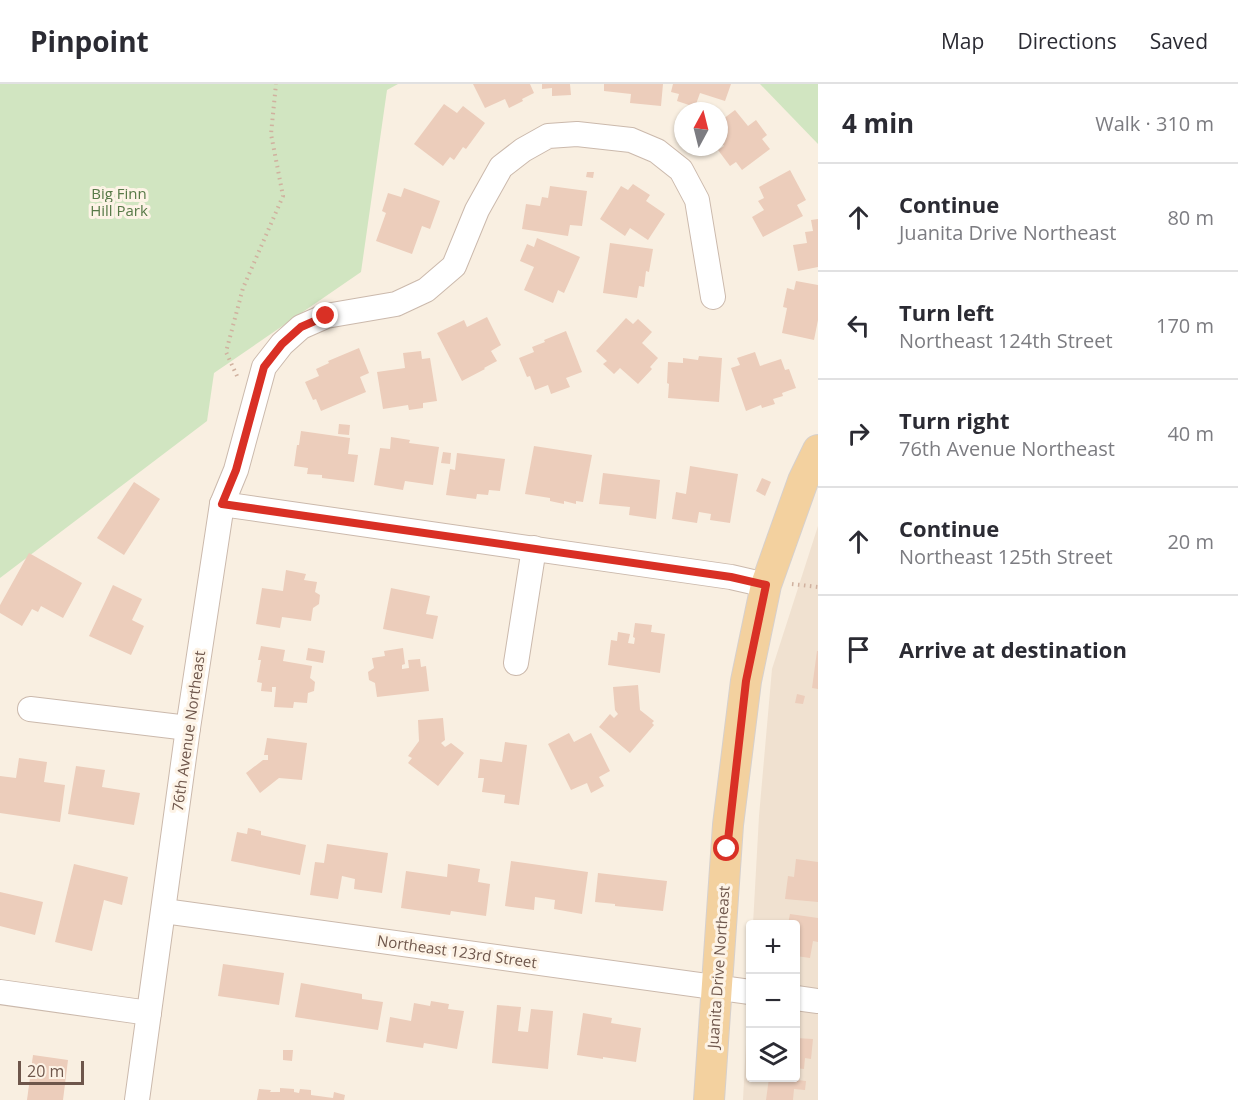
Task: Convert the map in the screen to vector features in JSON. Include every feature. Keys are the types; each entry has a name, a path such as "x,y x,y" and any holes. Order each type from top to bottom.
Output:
{"main road":[{"name":"Juanita Drive Northeast","path":"709,1100 728,825 746,681 778,585 803,481 818,450"}],"street":[{"name":"76th Avenue Northeast","path":"137,1100 188,728 222,504 236,470 264,367 282,344 301,327 326,316 396,304 426,290 454,266 477,210 501,167 523,150 548,136 577,134 631,140 657,151 681,170 697,200 714,297"},
{"path":"222,504 778,585"},
{"path":"516,663 534,548"},
{"path":"30,709 188,728"},
{"name":"Northeast 123rd Street","path":"164,911 746,992"},
{"path":"0,992 149,1013"},
{"path":"800,999 818,1001"}],"path":[{"path":"238,379 226,352 243,288 283,196 272,134 276,84"},
{"path":"778,585 818,587"}],"shaded area":[{"path":"818,526 818,1100 743,1100 746,1042 746,1082 800,1082 800,920 753,920 759,816 772,669"}],"green space":[{"name":"Big Finn Hill Park","path":"0,84 398,84 387,90 361,272 214,373 207,421 0,578"},
{"path":"760,84 818,84 818,144"}],"building":[{"path":"473,84 530,84 534,93 509,108 505,99 485,108"},
{"path":"542,84 570,84 571,95 552,96 552,88 542,89"},
{"path":"604,84 663,84 661,106 630,103 631,94 604,91"},
{"path":"673,84 731,84 725,101 700,93 697,102 680,102 677,101 679,94 671,92"},
{"path":"444,104 457,113 463,106 485,123 466,149 463,147 454,160 450,157 443,166 414,144"},
{"path":"735,110 748,126 756,120 767,135 762,139 770,149 742,170 736,162 730,166 722,156 728,156 728,115"},
{"path":"790,170 806,200 797,205 803,216 763,237 752,217 764,210 758,201 764,198 759,187"},
{"path":"587,172 594,172 593,178 586,177"},
{"path":"633,184 650,195 646,201 665,214 648,240 630,228 625,236 600,219 621,186 628,190"},
{"path":"550,186 587,191 582,226 570,225 568,236 522,229 526,204 540,206 542,197 548,198"},
{"path":"404,188 440,201 430,229 422,226 412,254 376,241 386,213 382,211 388,193 401,197"},
{"path":"818,219 818,267 798,271 793,245 807,243 805,232 813,231 811,220"},
{"path":"537,238 580,257 564,293 558,290 553,303 524,290 534,267 520,261 527,244 534,247"},
{"path":"610,243 653,249 649,272 646,271 644,287 639,286 637,298 603,293"},
{"path":"796,281 818,285 818,320 814,340 782,333 787,308 783,307 787,288 794,290"},
{"path":"487,317 501,345 491,351 497,361 462,381 437,333 464,320 467,327"},
{"path":"626,318 633,324 638,319 652,332 642,343 658,358 650,367 652,369 638,384 620,368 614,374 603,364 607,361 596,351"},
{"path":"566,331 582,372 566,378 570,387 551,394 548,385 535,390 519,358 534,352 532,347 545,342 544,340"},
{"path":"359,348 369,373 360,377 366,392 321,411 305,382 319,376 316,369 329,363 328,361"},
{"path":"421,351 422,359 430,358 437,401 423,403 423,408 409,410 408,405 383,409 377,372 405,368 403,353"},
{"path":"755,352 760,366 781,359 785,370 789,369 796,388 773,399 775,404 762,408 761,405 746,411 731,368 740,365 737,358"},
{"path":"699,356 722,358 719,402 668,398 668,362 683,363 683,358 698,360"},
{"path":"339,424 350,425 349,435 338,434"},
{"path":"301,431 350,438 348,454 358,455 354,482 307,474 308,468 294,466"},
{"path":"391,437 410,440 409,443 439,447 433,485 405,481 403,490 374,485 380,448 390,449"},
{"path":"534,446 592,455 583,502 576,501 576,504 564,501 564,504 550,501 550,498 525,494"},
{"path":"443,452 451,453 450,464 441,463"},
{"path":"457,453 505,459 500,491 489,490 488,495 477,494 476,499 446,495 450,469 455,470"},
{"path":"690,466 738,474 730,523 710,520 711,514 699,512 697,523 672,519 676,492 686,494"},
{"path":"603,473 660,480 656,519 629,515 630,507 599,504"},
{"path":"762,478 771,482 765,496 756,491"},
{"path":"134,482 160,499 124,555 97,538"},
{"path":"29,553 82,583 63,618 41,606 38,612 32,609 22,626 0,613 0,605"},
{"path":"286,570 306,574 304,580 317,582 315,592 320,595 319,604 313,608 311,621 282,617 280,628 256,624 262,588 283,591"},
{"path":"113,585 142,599 132,620 144,626 131,655 89,636"},
{"path":"391,588 430,596 426,614 438,616 433,639 383,629"},
{"path":"635,623 652,625 651,632 665,634 660,673 608,665 611,640 617,641 618,632 630,634 628,643 634,644"},
{"path":"261,646 285,650 283,661 312,666 310,678 315,682 314,691 308,693 307,703 294,702 293,708 274,707 276,687 272,687 272,692 261,691 262,683 257,682"},
{"path":"308,648 325,651 323,663 306,660"},
{"path":"403,648 405,664 402,665 402,669 409,668 408,660 420,659 421,667 426,666 429,691 377,697 375,683 369,680 368,672 374,668 372,658 385,656 384,651"},
{"path":"818,651 818,689 812,688"},
{"path":"638,685 640,710 654,721 652,723 654,725 630,753 599,727 610,714 614,718 618,714 615,710 613,687"},
{"path":"797,694 805,696 803,704 795,703"},
{"path":"443,718 445,740 441,743 445,747 451,743 464,753 438,786 408,763 412,758 408,756 419,741 418,720"},
{"path":"569,733 574,742 591,733 610,771 599,777 604,786 591,793 587,783 571,790 548,744"},
{"path":"267,738 307,743 302,780 279,778 260,793 246,773 263,760 268,760 268,755 264,755"},
{"path":"505,742 527,745 519,805 504,803 505,795 482,792 484,778 478,778 480,759 502,762"},
{"path":"19,758 47,762 44,782 65,785 60,822 0,813 0,776 16,778"},
{"path":"76,766 105,770 102,787 140,793 134,825 68,814"},
{"path":"248,828 261,831 261,835 306,845 300,875 231,861 237,832 247,834"},
{"path":"327,844 388,853 382,893 354,889 355,879 342,876 338,899 310,895 315,862 324,863"},
{"path":"796,859 818,862 818,902 785,899 788,876 794,877"},
{"path":"511,861 588,872 582,914 554,909 555,900 535,897 534,910 505,906"},
{"path":"74,864 128,877 122,905 104,900 92,951 55,942"},
{"path":"448,864 480,869 478,882 490,884 486,916 451,911 450,915 401,908 406,871 447,877"},
{"path":"598,873 667,881 663,911 595,902"},
{"path":"0,892 43,902 35,935 0,926"},
{"path":"790,914 818,918 818,942 813,941 810,958 800,957 800,920 789,920"},
{"path":"223,964 284,973 279,1005 218,996"},
{"path":"301,983 362,994 362,999 383,1002 378,1030 295,1017"},
{"path":"431,1001 449,1004 448,1009 464,1011 457,1049 424,1043 423,1048 386,1042 390,1017 411,1021 414,1003 430,1006"},
{"path":"497,1005 521,1007 518,1031 528,1032 531,1009 553,1011 548,1069 492,1063"},
{"path":"583,1013 612,1018 611,1023 641,1028 636,1062 577,1055"},
{"path":"800,1038 813,1039 811,1059 805,1058 804,1069 800,1068"},
{"path":"283,1050 293,1050 292,1061 283,1060"},
{"path":"33,1055 68,1060 63,1100 27,1100"},
{"path":"806,1081 805,1090 794,1089 793,1100 766,1100 768,1082"},
{"path":"280,1088 294,1089 294,1092 299,1093 300,1089 311,1090 311,1095 333,1098 334,1092 345,1095 344,1100 257,1100 259,1089 280,1092"}],"route":[{"path":"326,316 301,327 282,344 264,367 236,470 222,504 731,577 766,585 746,681 727,849"}]}
